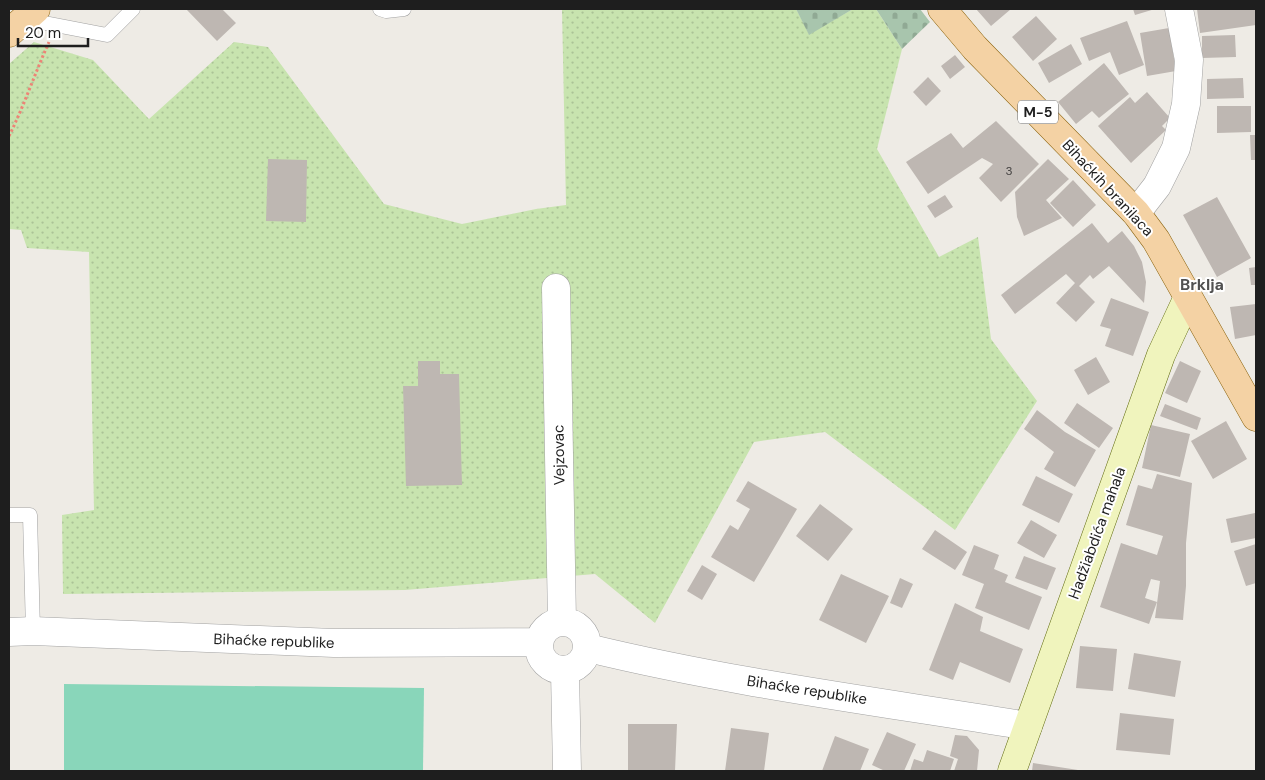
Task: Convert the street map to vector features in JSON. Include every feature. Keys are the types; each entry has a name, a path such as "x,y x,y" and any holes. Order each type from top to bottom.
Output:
{"main road":[{"name":"Bihaćkih branilaca","path":"942,9 975,48 1136,213 1156,240 1256,417"}],"street":[{"path":"1136,213 1156,186 1176,148 1184,113 1189,60 1180,9"},
{"name":"Vejzovac","path":"556,288 562,621"},
{"name":"Hadžiabdića mahala","path":"1012,771 1162,355 1188,297"},
{"path":"562,621 578,626 584,632 588,648 586,655 578,666 565,671 557,670 545,662 539,649 542,634 554,623 562,621"},
{"name":"Bihaćke republike","path":"21,631 334,643 539,642"},
{"name":"Bihaćke republike","path":"588,648 642,661 746,680 1028,726"},
{"path":"565,671 567,771"}],"lane":[{"path":"23,20 107,35 133,9"},
{"path":"380,9 386,11 404,9"},
{"path":"9,515 30,515 21,631"}],"path":[{"path":"9,136 22,110 38,66 57,26"}],"green space":[{"path":"562,9 796,9 809,34 853,9 876,9 902,49 877,149 939,257 978,237 991,339 1037,401 955,530 825,432 754,442 655,623 595,574 405,590 63,594 62,515 94,510 89,252 27,248 21,230 9,229 9,64 34,42 93,60 149,119 234,42 268,47 384,204 462,224 566,205"},
{"path":"796,9 853,9 809,35"},
{"path":"876,9 920,9 930,22 902,49"},
{"path":"64,684 424,688 423,771 64,771"}],"building":[{"path":"186,9 222,9 236,23 217,41"},
{"path":"976,9 1011,9 991,26"},
{"path":"1133,9 1155,9 1135,15"},
{"path":"1197,9 1256,9 1256,25 1200,33"},
{"path":"1036,16 1057,39 1033,61 1012,37"},
{"path":"1127,21 1144,65 1119,75 1110,52 1089,61 1080,38"},
{"path":"1169,28 1176,71 1147,76 1140,33"},
{"path":"1235,35 1236,57 1202,58 1202,36"},
{"path":"1071,44 1082,64 1049,83 1038,63"},
{"path":"955,55 965,67 950,79 941,66"},
{"path":"1104,63 1129,94 1099,118 1092,111 1076,124 1058,102"},
{"path":"928,77 941,91 926,106 913,92"},
{"path":"1243,78 1244,98 1207,99 1207,79"},
{"path":"1147,92 1170,118 1162,126 1166,130 1131,163 1098,126 1130,97 1135,103"},
{"path":"1217,106 1251,106 1251,132 1217,133"},
{"path":"996,121 1039,164 1001,202 979,178 993,164 982,158 928,194 906,162 951,133 963,148"},
{"path":"1250,135 1256,135 1256,160 1251,160"},
{"path":"268,159 307,160 306,222 266,221"},
{"path":"1048,159 1069,179 1046,200 1062,218 1024,236 1017,217 1015,192"},
{"path":"1073,180 1096,205 1073,227 1050,203"},
{"path":"945,195 953,207 935,218 927,206"},
{"path":"1217,197 1251,258 1217,277 1183,215"},
{"path":"1092,223 1108,243 1122,231 1134,246 1142,262 1146,282 1144,303 1109,266 1093,279 1090,275 1079,286 1095,302 1076,322 1056,303 1075,283 1066,274 1015,314 1001,295"},
{"path":"1256,267 1256,285 1251,285 1249,268"},
{"path":"1111,298 1149,312 1133,356 1105,346 1111,329 1100,326"},
{"path":"1256,304 1256,335 1235,339 1230,307"},
{"path":"1096,357 1110,382 1088,395 1074,370"},
{"path":"418,361 440,361 440,374 459,374 462,485 406,486 403,386 418,386"},
{"path":"1180,361 1201,371 1187,403 1165,393"},
{"path":"1077,403 1113,428 1099,448 1064,423"},
{"path":"1165,404 1201,418 1197,430 1160,416"},
{"path":"1037,410 1065,432 1096,450 1075,487 1044,469 1054,452 1024,429"},
{"path":"1226,421 1247,459 1213,479 1191,441"},
{"path":"1151,425 1190,434 1180,477 1142,468"},
{"path":"1157,474 1192,483 1186,543 1186,586 1183,620 1155,618 1160,581 1151,579 1145,598 1157,602 1149,624 1100,607 1121,543 1157,555 1163,536 1126,525 1138,485 1152,489"},
{"path":"1036,476 1073,494 1059,523 1022,505"},
{"path":"748,481 797,509 754,582 711,557 730,525 738,530 750,509 736,501"},
{"path":"820,504 853,529 828,561 796,536"},
{"path":"1255,513 1256,538 1231,543 1226,519"},
{"path":"1031,520 1057,535 1044,558 1017,543"},
{"path":"935,530 967,552 955,570 922,549"},
{"path":"1256,544 1256,583 1246,586 1234,551"},
{"path":"974,545 999,555 994,569 1008,575 1005,582 1042,597 1029,630 975,608 984,584 962,575"},
{"path":"1024,556 1056,568 1047,590 1015,578"},
{"path":"702,565 717,574 702,600 687,591"},
{"path":"841,574 889,596 866,643 819,620"},
{"path":"900,578 913,584 902,608 890,603"},
{"path":"955,603 983,617 980,631 1023,649 1010,683 960,662 953,680 929,670"},
{"path":"1080,646 1117,649 1113,691 1076,688"},
{"path":"1134,653 1181,661 1175,697 1128,689"},
{"path":"1120,713 1174,719 1170,755 1116,750"},
{"path":"628,724 677,724 675,771 628,771"},
{"path":"731,728 769,733 764,771 725,771"},
{"path":"887,732 916,744 904,771 885,771 872,765"},
{"path":"955,735 967,736 979,750 977,771 954,771 958,759 950,756"},
{"path":"835,736 869,749 860,771 822,771"},
{"path":"927,750 954,759 950,771 910,771 914,759 923,762"},
{"path":"1033,763 1078,770 1078,771 1032,771"}],"district":[{"name":"Brklja","path":"1202,284"}]}
